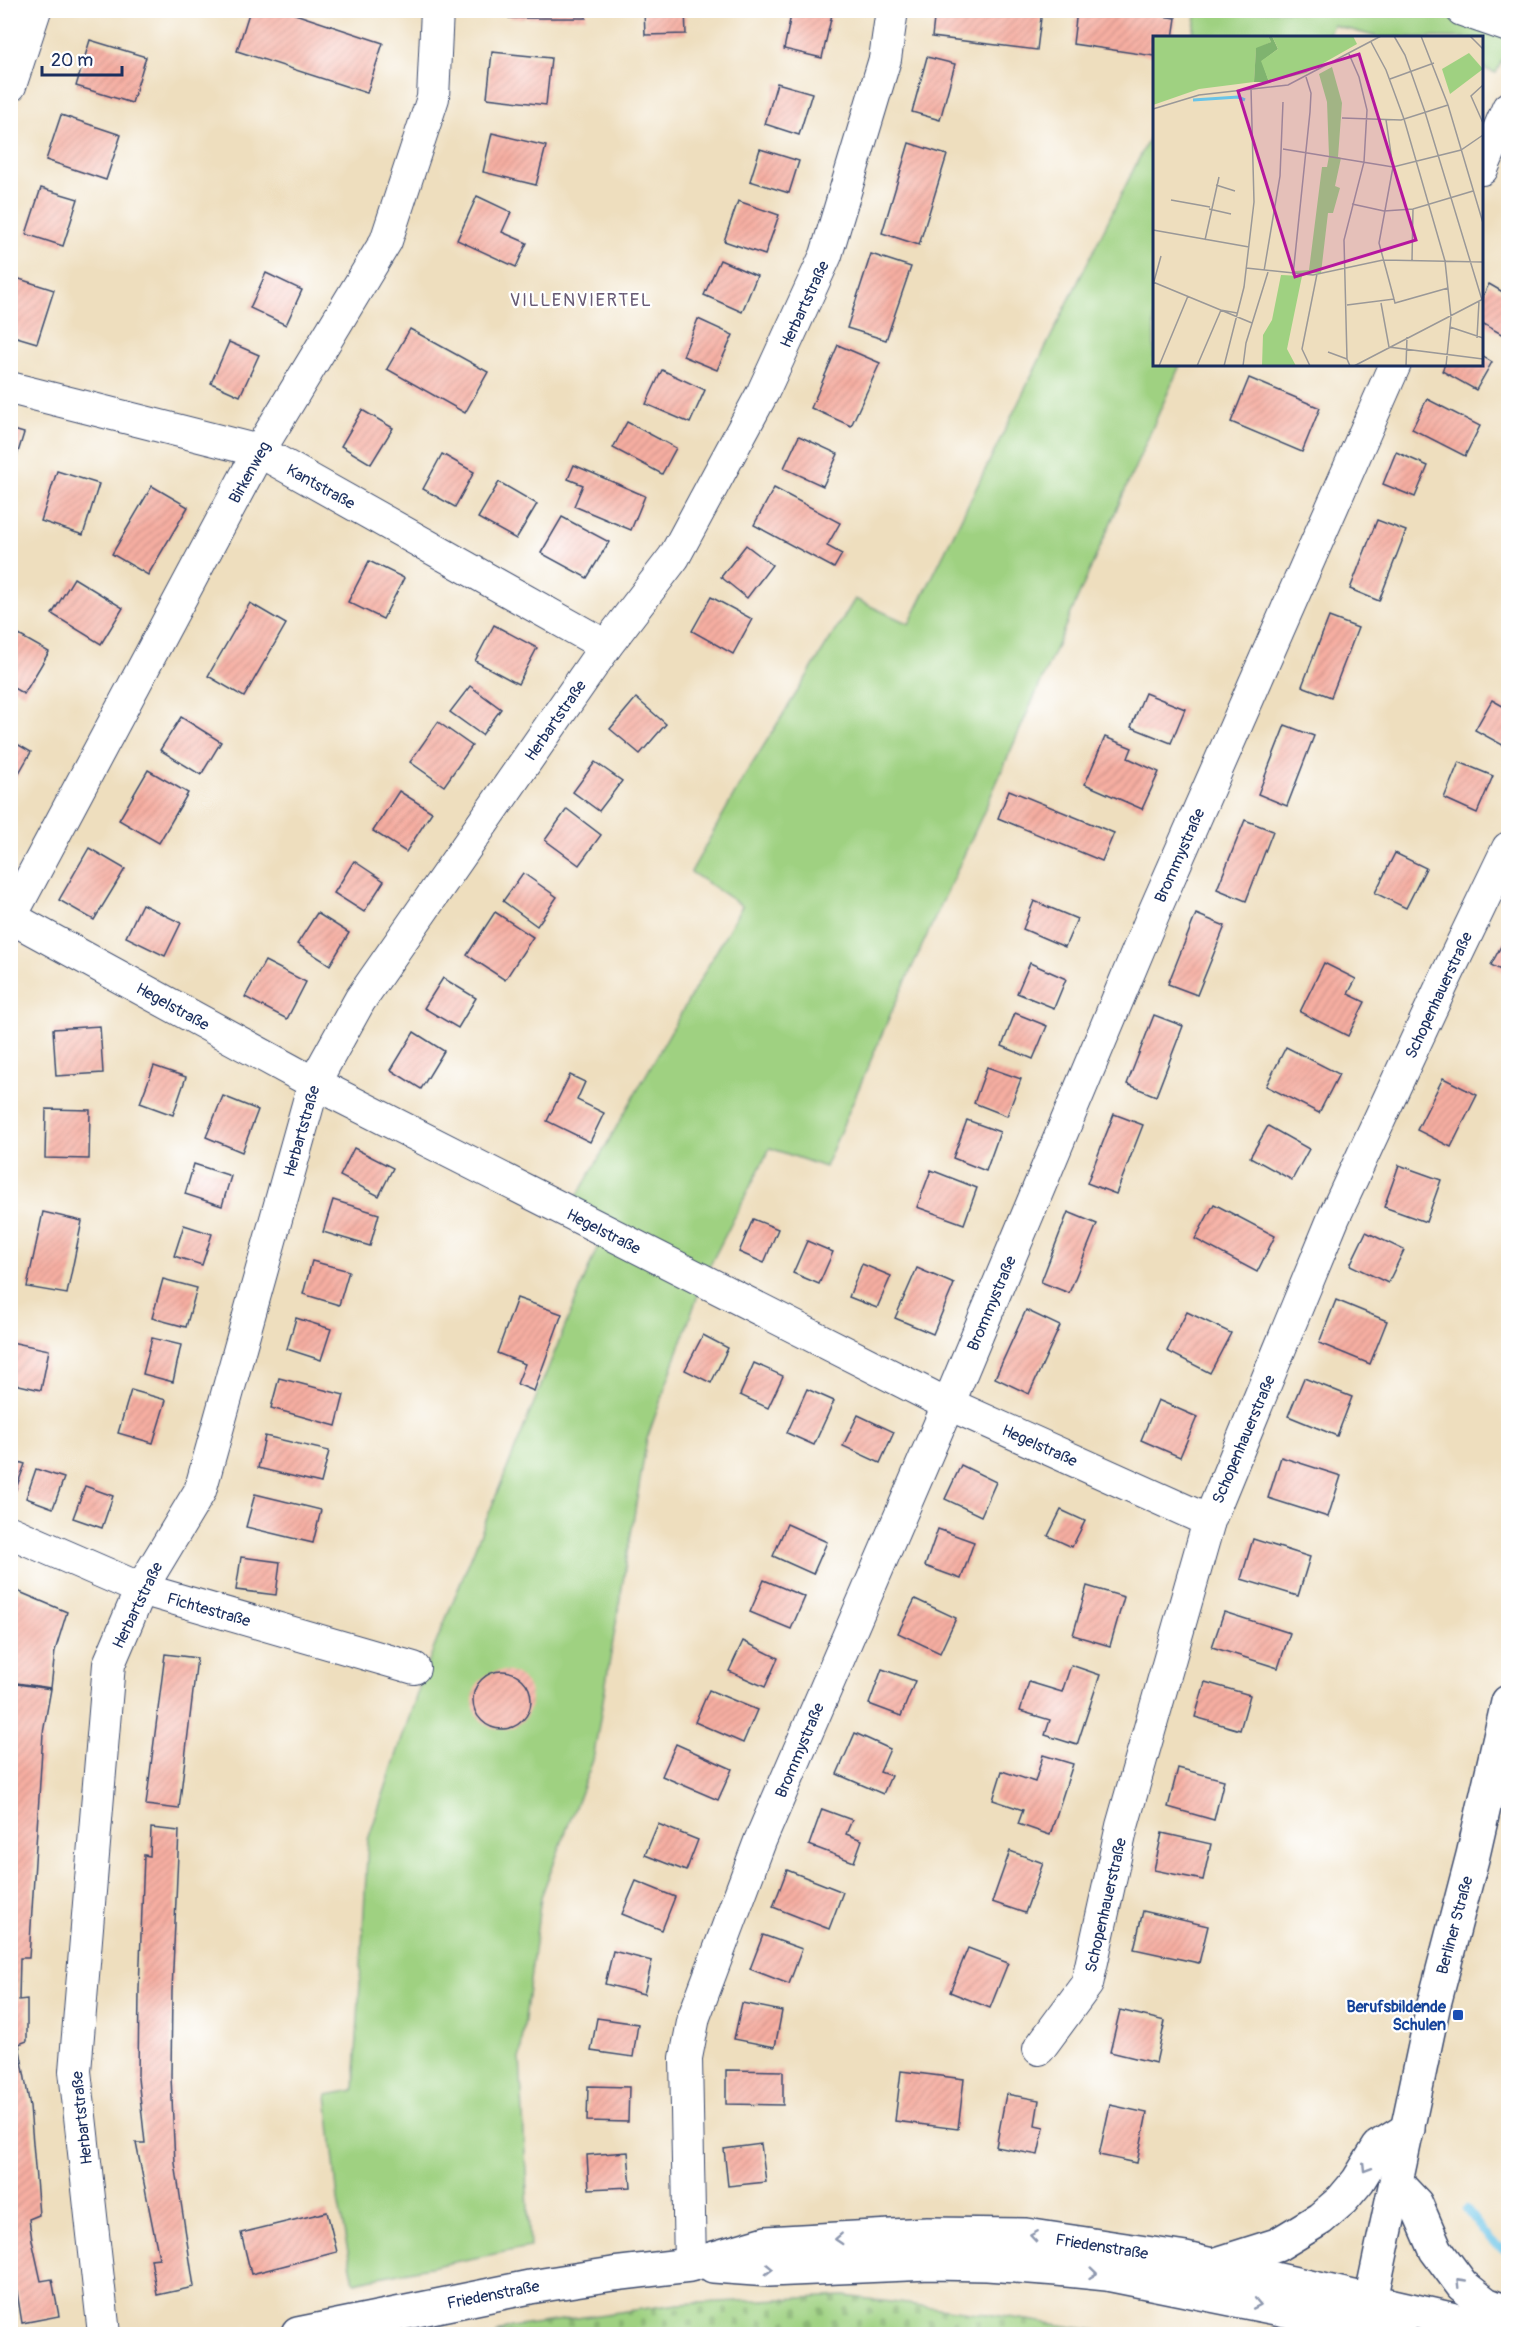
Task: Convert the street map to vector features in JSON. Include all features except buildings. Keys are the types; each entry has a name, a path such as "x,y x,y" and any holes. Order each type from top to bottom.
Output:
{"main road":[{"name":"Berliner Straße","path":"1368,2313 1433,2008 1509,1702"},
{"path":"1216,2264 1277,2245 1320,2219 1342,2200 1358,2181 1379,2147 1408,2129"},
{"path":"1396,2183 1416,2204 1436,2250 1462,2285 1486,2304 1509,2313"},
{"name":"Friedenstraße","path":"298,2334 530,2287 690,2265 766,2243 927,2234 1026,2235 1216,2264 1368,2313 1400,2334"},
{"name":"Friedenstraße","path":"690,2265 769,2270 930,2263 1057,2269 1107,2274 1509,2332"}],"street":[{"path":"10,86 35,10"},
{"name":"Birkenweg","path":"11,918 259,451 386,241 433,98 437,10"},
{"name":"Herbartstraße","path":"105,2334 75,2071 109,1664 141,1589 200,1491 314,1083 360,1000 606,646 674,557 763,392 826,255 885,59 892,10"},
{"path":"1462,10 1509,26"},
{"path":"1483,167 1509,108"},
{"name":"Brommystraße","path":"690,2265 686,2058 694,2017 760,1841 948,1405 1155,910 1394,366"},
{"name":"Kantstraße","path":"10,388 259,451 606,646"},
{"name":"Schopenhauerstraße","path":"1039,2049 1087,1984 1122,1826 1209,1521 1334,1217 1509,848"},
{"name":"Hegelstraße","path":"11,918 314,1083 948,1405 1209,1521"},
{"name":"Fichtestraße","path":"10,1532 141,1589 414,1668"}],"green space":[{"path":"1434,10 1508,34 1508,47 1496,73 1483,68 1483,36 1373,36 1333,25 1328,36 1192,36 1197,11"},
{"path":"1153,130 1153,366 1180,366 982,816 891,1013 825,1167 770,1148 705,1275 647,1439 593,1760 541,1897 520,2057 530,2247 354,2282 338,2200 327,2095 354,2090 368,1840 425,1670 604,1231 571,1207 742,906 691,872 743,779 855,599 909,624"},
{"path":"844,2296 1120,2334 495,2334 511,2327 678,2304"}],"waterway":[{"path":"1467,2210 1491,2241 1508,2253"}],"place":[{"name":"Berufsbildende Schulen","path":"1458,2015"}],"district":[{"name":"VILLENVIERTEL","path":"581,300"}]}
